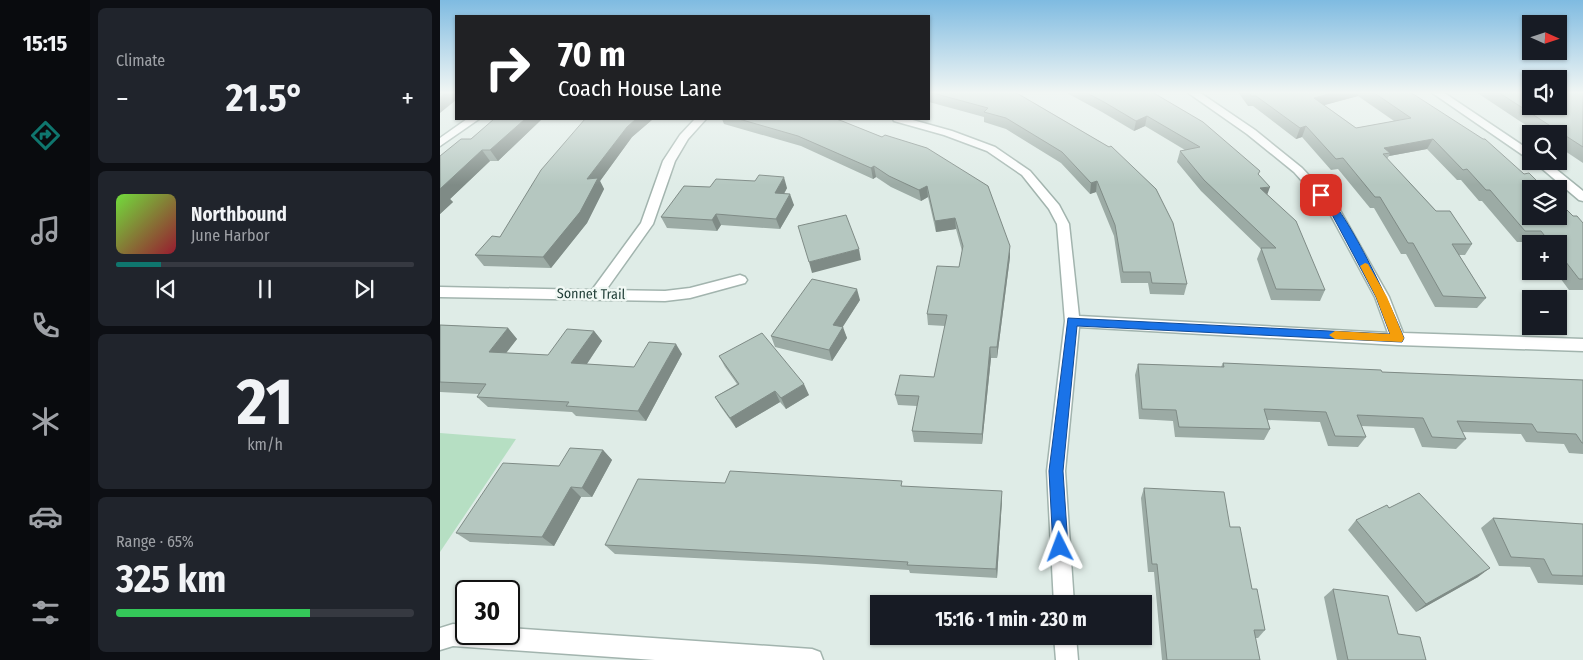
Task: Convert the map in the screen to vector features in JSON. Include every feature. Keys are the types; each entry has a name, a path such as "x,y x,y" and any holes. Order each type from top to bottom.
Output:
{"street":[{"path":"440,143 469,123"},
{"path":"596,294 647,224 669,161 684,136 697,123"},
{"path":"912,123 948,133 991,149 1026,173 1055,208 1063,224 1072,321 1056,471 1063,595"},
{"path":"1237,123 1298,170 1333,208 1382,297 1398,338"},
{"path":"1484,123 1522,150"},
{"path":"1550,170 1583,197"},
{"name":"Sonnet Trail","path":"440,292 665,296 690,293 740,280"},
{"path":"1072,321 1398,338 1583,345"},
{"path":"440,638 453,635 812,660"},
{"path":"1066,645 1067,660"}],"green space":[{"path":"440,433 516,439 440,552"}],"building":[{"path":"490,123 521,123 490,150 482,150 440,189 440,156 461,139 471,139"},
{"path":"582,123 632,123 587,179 598,178 580,212 543,257 475,255 492,236 500,237 541,170"},
{"path":"752,123 846,123 882,137 885,135 927,148 988,186 1010,246 997,347 990,347 982,434 912,431 919,396 895,395 900,375 934,377 947,315 927,314 937,266 959,267 963,246 955,218 935,221 927,186 919,190 889,176 874,166 871,168 798,136"},
{"path":"1014,123 1068,123 1109,147 1111,146 1156,189 1173,223 1187,284 1152,283 1150,272 1123,272 1115,225 1097,181 1091,183 1062,152"},
{"path":"1159,123 1204,123 1260,171 1258,174 1270,187 1260,188 1296,221 1325,290 1276,289 1261,248 1276,248 1204,180 1180,151 1200,147"},
{"path":"1293,123 1349,123 1356,128 1385,123 1458,123 1485,139 1524,174 1529,173 1536,180 1522,180 1522,225 1567,225 1567,210 1573,216 1577,216 1583,223 1583,279 1579,279 1567,263 1567,235 1544,235 1541,231 1525,231 1490,190 1486,190 1467,169 1463,170 1433,139 1384,148 1390,153 1383,154 1436,211 1450,211 1472,244 1452,244 1486,298 1443,296 1413,243 1408,243 1380,197 1375,197 1343,158 1336,159 1306,126 1300,128"},
{"path":"1546,123 1583,123 1583,147 1567,137 1567,125 1549,125"},
{"path":"759,175 784,177 775,193 790,194 776,219 716,214 712,220 661,217 684,186 710,187 716,179 755,181"},
{"path":"846,215 859,249 809,262 798,226"},
{"path":"812,279 857,289 833,325 843,327 829,350 771,336"},
{"path":"440,325 508,328 489,352 548,355 567,329 594,331 571,363 634,367 649,342 676,344 638,411 566,406 569,402 477,397 486,384 440,382"},
{"path":"762,333 804,384 781,398 775,391 730,418 715,397 739,384 719,356"},
{"path":"1223,363 1583,380 1583,443 1576,434 1537,432 1532,424 1457,421 1466,439 1432,437 1423,418 1357,415 1366,437 1335,436 1326,412 1264,409 1270,429 1179,427 1176,410 1142,409 1138,364 1224,367"},
{"path":"570,448 603,450 582,488 571,487 542,537 456,533 503,463 559,466"},
{"path":"730,471 902,481 901,486 1002,491 996,569 907,565 908,562 811,556 605,545 638,479 725,483"},
{"path":"1144,488 1224,492 1230,527 1240,527 1252,589 1257,589 1265,630 1254,630 1260,660 1167,660 1157,564 1152,564"},
{"path":"1419,493 1490,568 1426,604 1356,520 1387,505 1389,508"},
{"path":"1493,518 1583,524 1583,576 1552,575 1544,559 1511,557"},
{"path":"1333,589 1388,596 1398,634 1420,637 1426,660 1348,660"}],"slow traffic":[{"path":"1335,335 1398,338 1382,297 1365,266"}],"route":[{"path":"1060,547 1056,471 1072,321 1398,338 1382,297 1333,208 1321,195"}]}
